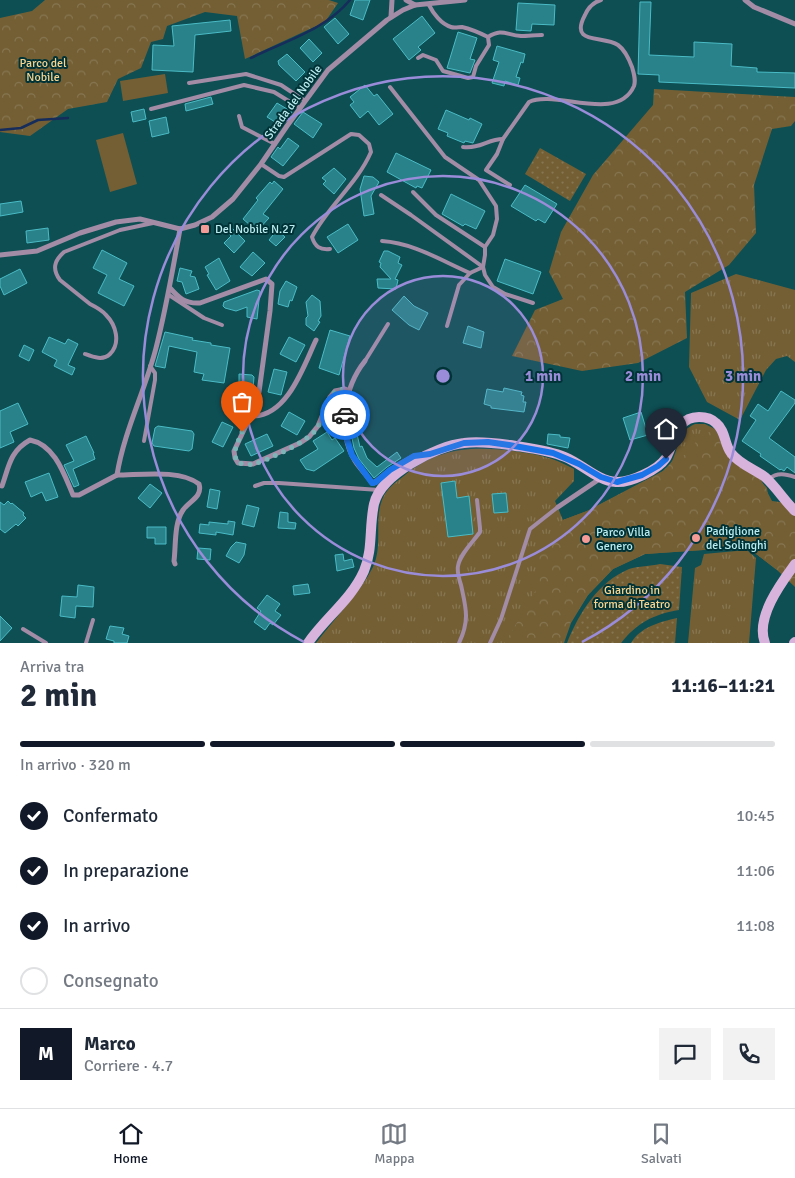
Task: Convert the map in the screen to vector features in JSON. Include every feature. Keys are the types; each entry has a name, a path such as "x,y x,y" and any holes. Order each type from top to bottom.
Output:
{"street":[{"path":"391,17 392,0"},
{"path":"406,0 415,5"},
{"name":"Strada del Nobile","path":"180,229 195,225 212,217 233,199 261,164 328,70 391,17 415,5 465,0"},
{"path":"745,0 754,7 795,24"},
{"path":"0,255 37,251 80,233 116,222 140,219 180,229 170,288 156,349 128,431 117,475"},
{"path":"170,288 181,300 190,304 200,303 266,279 272,284 259,392 252,413 234,451 238,463 253,464 300,443 314,432 335,391 345,389 349,391"},
{"path":"252,413 254,416 262,416 287,397 296,383 316,340"},
{"path":"366,361 352,381 345,418 346,436 355,462 372,483 414,456 430,454 464,443 488,442 560,455 610,481 624,481 642,475 658,466 666,459 678,430 683,423 696,417 704,417 716,423 724,435 731,453 742,463 768,480 795,511"},
{"path":"2,486 12,455 16,449 30,440 39,442 60,464 72,494 79,495 117,475 172,475 190,478 198,484 200,491 199,495 184,508 179,519 175,564"},
{"path":"308,643 351,593 363,573 370,546 374,505 381,490 403,470 430,454"},
{"path":"558,507 601,477"},
{"path":"765,643 763,625 771,602 795,564"}],"lane":[{"path":"479,180 497,154 503,139 529,102 534,100 600,105 621,100 628,94 634,85 635,78 624,51 617,44 585,36 581,31 580,24 586,12 595,2 601,0"},
{"path":"429,4 432,12 451,27 463,27 488,37"},
{"path":"488,37 495,32 519,36 542,35"},
{"path":"418,58 423,55 436,60 443,70 468,78 473,77 476,66 489,45 488,37"},
{"path":"189,83 246,74 281,85 305,101"},
{"path":"151,109 244,85 274,92 300,108"},
{"path":"390,87 444,157 479,180 496,206 497,218 493,235 485,247 486,255 483,267 485,275 493,287 505,294 533,303"},
{"path":"238,116 242,127 275,144"},
{"path":"261,164 284,178 351,134 359,134 369,144 372,152 358,176 319,223 312,237 314,244 322,250 330,249"},
{"path":"463,147 482,146 496,139 503,139"},
{"path":"486,170 510,185"},
{"path":"414,192 436,216 485,247"},
{"path":"380,195 483,267"},
{"path":"85,354 101,358 109,355 115,348 115,330 106,314 60,280 55,273 54,266 58,258 64,252 120,230 155,223"},
{"path":"382,241 414,248 470,273"},
{"path":"447,326 459,285 470,273 483,267"},
{"path":"168,295 204,318 222,325"},
{"path":"366,361 388,324"},
{"path":"144,441 155,380 155,372 150,366"},
{"path":"768,480 776,474 784,474 795,478"},
{"path":"255,486 264,483 279,483 381,490"},
{"path":"459,643 464,632 467,614 458,574 458,565 480,532 477,500"},
{"path":"490,643 502,619 530,529 558,507"},
{"path":"86,643 93,620"},
{"path":"23,628 46,643"}],"green space":[{"name":"Parco del Nobile","path":"45,0 329,0 338,3 325,22 245,59 237,16 205,12 167,26 163,39 151,42 141,68 118,79 107,102 68,109 30,136 0,132 0,18 32,11"},
{"path":"165,74 168,93 123,101 120,81"},
{"path":"654,89 795,97 795,121 791,126 772,129 754,185 756,233 729,265 685,292 687,338 638,363 582,371 512,356 535,310 563,299 549,272 561,232 593,175 653,105"},
{"path":"123,133 137,184 110,192 96,140"},
{"path":"540,148 586,174 570,201 525,174"},
{"path":"736,274 795,290 795,362 787,356 776,359 766,370 740,420 707,402 689,367 691,293"},
{"name":"Parco Villa Genero","path":"695,424 705,424 715,429 721,440 767,488 777,570 747,547 645,554 613,569 588,595 571,623 564,643 316,643 354,596 373,567 377,551 380,508 384,496 395,483 417,466 443,454 470,449 498,449 551,459 574,469 574,481 555,501 563,520 587,511 663,471 672,461 682,434"},
{"path":"715,429 721,440 760,478 772,501 795,504 795,587 777,570 747,547 645,554 613,569 588,595 557,643 505,643 540,583 537,558 563,520 587,511 650,479 686,454 700,437"},
{"path":"747,550 756,558 749,643 688,643 695,568 701,565 704,554"},
{"name":"Giardino in forma di Teatro","path":"660,564 682,567 679,610 647,620 633,630 621,643 567,643 584,610 599,590 608,582 629,569"},
{"path":"677,618 675,643 631,643 645,629 657,623"}],"building":[{"path":"355,0 370,0 363,20 350,15"},
{"path":"640,2 651,2 649,55 694,57 694,42 732,44 731,66 757,68 757,72 795,73 795,88 659,82 659,75 638,74"},
{"path":"518,3 555,5 554,25 532,24 531,31 516,30"},
{"path":"422,16 435,33 418,47 421,50 409,60 393,39"},
{"path":"335,18 349,34 338,44 324,27"},
{"path":"230,20 231,31 195,35 193,72 152,70 153,45 174,46 172,26"},
{"path":"458,32 477,38 470,59 475,60 470,73 447,68"},
{"path":"309,39 322,53 313,62 300,48"},
{"path":"497,46 525,54 516,77 520,78 518,85 505,81 504,86 492,83 499,62 493,60"},
{"path":"287,54 305,72 296,81 279,65 278,61"},
{"path":"365,85 374,96 377,94 393,114 379,125 368,111 360,118 350,105 354,102 350,97"},
{"path":"211,97 213,104 186,111 185,104"},
{"path":"277,103 292,112 286,119 284,118 280,125 267,117"},
{"path":"144,109 146,119 133,122 131,112"},
{"path":"446,110 482,124 473,143 465,141 464,143 447,136 448,133 438,129"},
{"path":"303,112 322,124 313,138 294,124"},
{"path":"166,117 169,133 152,137 149,121"},
{"path":"288,138 299,146 283,166 271,157"},
{"path":"396,153 431,170 422,188 417,186 416,188 387,172"},
{"path":"334,168 346,179 334,194 323,184 326,181 322,178"},
{"path":"364,176 373,177 379,182 371,196 374,214 364,216 360,189"},
{"path":"274,181 283,189 263,214 269,218 257,231 243,219 258,200 256,198 270,182 272,184"},
{"path":"525,185 557,204 545,223 538,219 536,221 511,206"},
{"path":"451,194 485,211 476,229 465,224 463,226 442,214"},
{"path":"21,201 23,212 0,216 0,204"},
{"path":"348,224 358,240 338,253 327,237"},
{"path":"230,226 245,241 234,253 224,243 231,236 226,231"},
{"path":"48,228 49,240 27,243 26,231"},
{"path":"277,230 285,237 276,246 269,240"},
{"path":"102,250 127,263 119,279 134,286 124,306 98,293 107,275 93,268"},
{"path":"384,251 400,257 398,263 402,265 395,279 398,280 396,289 378,288 377,279 391,279 380,267 381,263 379,262"},
{"path":"253,252 265,263 252,276 240,267"},
{"path":"219,258 230,281 216,290 207,275 209,274 205,267"},
{"path":"505,259 541,272 533,294 497,281"},
{"path":"180,268 192,271 190,276 195,277 199,289 186,294 182,282 177,281"},
{"path":"20,269 27,283 4,295 0,286 0,279"},
{"path":"286,281 297,287 288,307 278,304 280,291"},
{"path":"257,290 260,291 257,319 247,317 247,307 236,311 223,306 224,302"},
{"path":"312,295 320,301 321,316 318,321 320,322 314,331 306,325 306,318 308,316 306,302"},
{"path":"404,296 414,306 428,313 419,330 409,325 392,310"},
{"path":"468,326 484,332 481,348 463,343"},
{"path":"330,330 350,336 339,375 319,368"},
{"path":"165,332 193,338 192,340 211,343 211,345 230,348 224,383 202,380 204,374 194,372 197,352 169,346 165,368 155,366"},
{"path":"49,337 65,344 68,339 78,344 68,365 75,368 72,375 54,366 57,360 42,352"},
{"path":"289,337 305,345 296,362 280,354"},
{"path":"24,345 34,350 29,361 19,356"},
{"path":"274,369 287,372 281,395 268,392"},
{"path":"239,374 252,375 254,377 253,389 248,393 247,405 245,407 235,407 232,404 232,391 239,386"},
{"path":"504,388 522,392 521,395 524,396 523,402 526,402 524,412 491,408 491,406 484,404 487,389 503,392"},
{"path":"781,391 795,400 795,403 769,438 795,457 795,473 787,467 784,471 780,470 742,441 756,420 750,416 758,404 768,411"},
{"path":"352,399 357,400 356,419 359,429 356,430 360,447 362,446 367,458 377,467 397,452 401,458 374,478 359,459 354,448 349,423"},
{"path":"18,403 28,424 10,432 14,442 0,448 0,411"},
{"path":"289,412 305,421 297,435 281,426"},
{"path":"641,412 648,435 630,440 623,418"},
{"path":"222,422 233,427 223,447 212,442"},
{"path":"158,426 192,431 194,434 192,449 189,451 154,446 152,443 155,428"},
{"path":"327,432 332,440 335,438 344,451 314,471 306,469 300,460 318,449 313,441"},
{"path":"267,434 273,446 251,456 245,444"},
{"path":"548,434 570,438 568,448 547,444"},
{"path":"86,436 95,459 73,469 79,485 74,487 64,465 74,461 66,445"},
{"path":"49,473 58,497 46,501 42,492 31,497 25,482"},
{"path":"455,481 457,498 469,496 473,534 448,537 441,483"},
{"path":"150,484 162,493 150,508 138,498"},
{"path":"210,489 220,491 217,509 207,507"},
{"path":"506,493 508,512 494,513 492,494"},
{"path":"8,501 24,513 23,515 26,518 18,526 16,524 5,533 0,529 0,502 4,505"},
{"path":"247,505 259,508 254,527 242,524"},
{"path":"280,512 288,513 288,522 296,523 295,529 278,528"},
{"path":"228,521 235,522 233,535 216,532 216,535 199,533 200,524 209,525 209,522 228,524"},
{"path":"147,527 166,527 166,544 155,544 155,538 147,538"},
{"path":"236,542 246,544 244,555 239,563 226,556"},
{"path":"198,548 211,549 210,560 197,559"},
{"path":"343,554 344,561 352,559 354,567 337,571 335,555"},
{"path":"308,584 310,593 294,595 293,586"},
{"path":"78,585 94,587 93,607 76,606 75,618 60,616 62,596 77,597"},
{"path":"267,595 280,604 275,611 281,615 273,625 270,623 265,630 254,622 261,611 257,608"},
{"path":"0,616 12,628 0,641"},
{"path":"110,626 124,628 122,634 129,636 127,643 114,643 114,641 106,639"}],"waterway":[{"path":"251,58 317,27 350,0"},
{"path":"0,130 21,128 38,120 68,118"}],"way so far":[{"path":"242,432 234,451 235,458 238,463 253,464 309,437 318,426 330,398 335,391 340,389 349,391 345,415"}],"place":[{"name":"Del Nobile N.27","path":"205,229"},
{"name":"Padiglione del Solinghi","path":"696,538"},
{"name":"Parco Villa Genero","path":"586,539"}],"route":[{"path":"345,415 348,446 355,462 372,483 414,456 430,454 454,445 475,442 488,442 553,453 567,458 601,477 617,482 642,475 666,459"}]}
